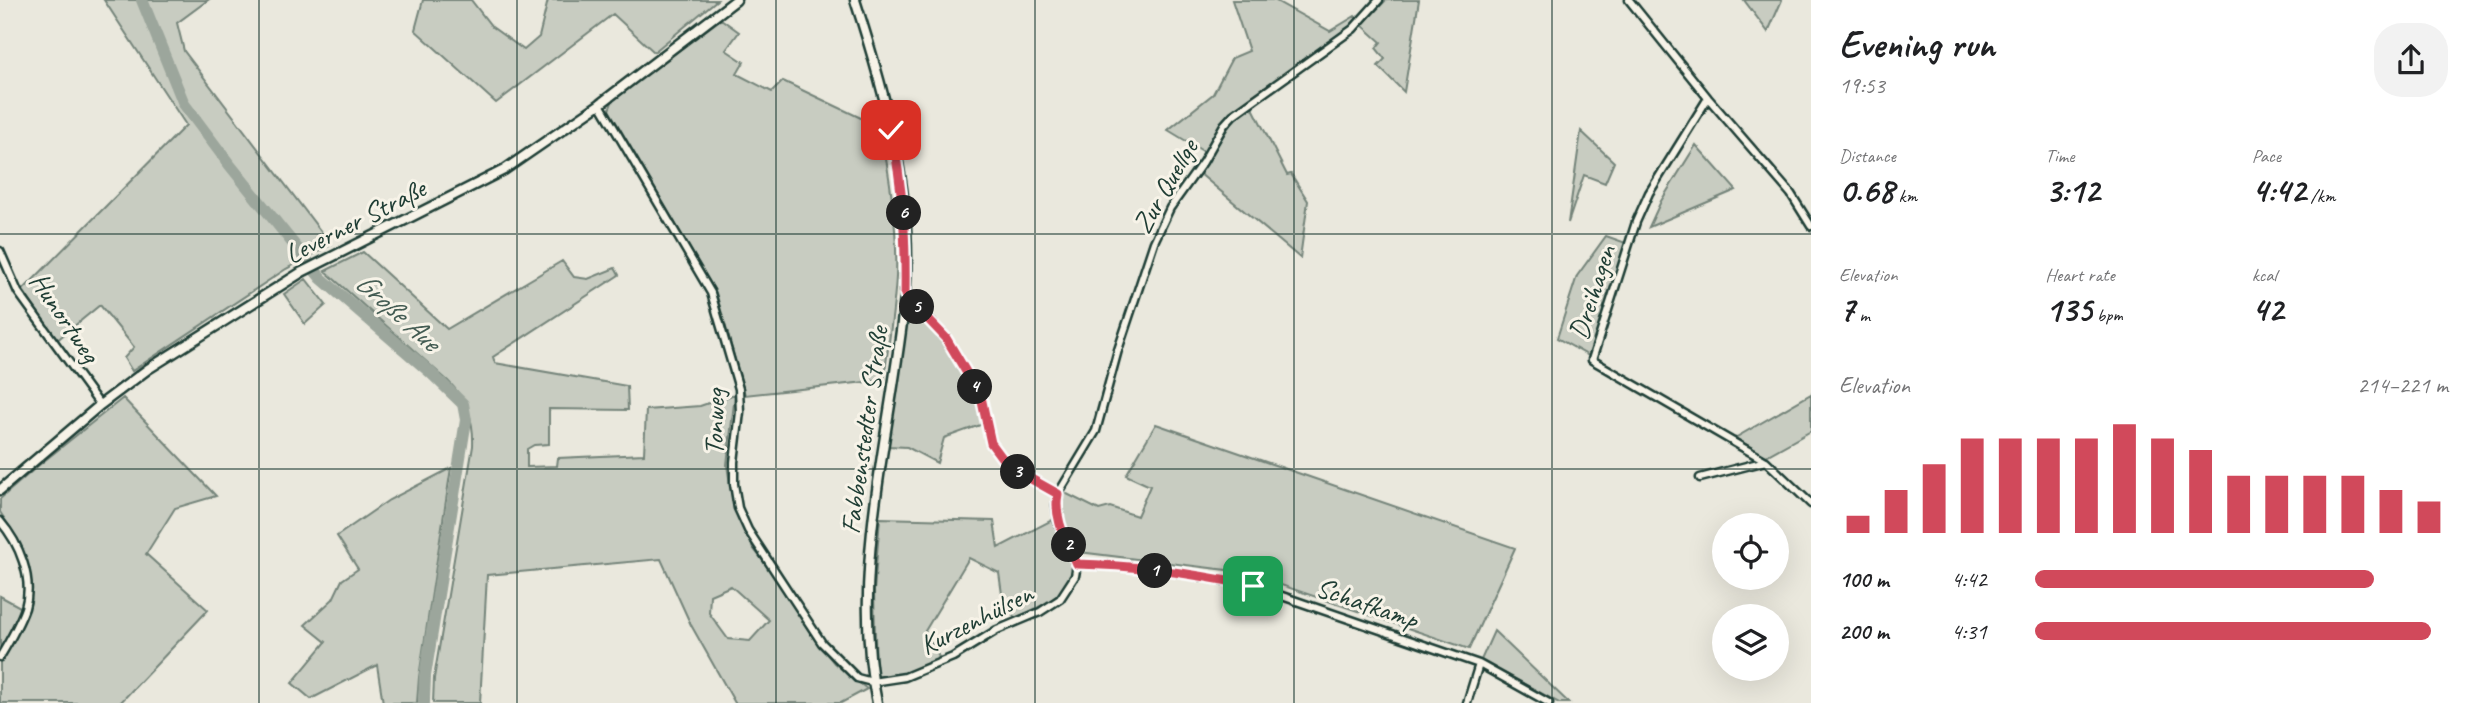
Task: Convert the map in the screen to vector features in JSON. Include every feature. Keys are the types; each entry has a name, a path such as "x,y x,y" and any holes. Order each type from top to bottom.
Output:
{"street":[{"name":"Leverner Straße","path":"0,490 100,405 188,343 322,261 504,170 600,104 736,0"},
{"name":"Fabbenstedter Straße","path":"855,0 891,130 902,183 906,233 905,295 871,544 867,595 872,682 877,703"},
{"name":"Zur Quellge","path":"1058,494 1096,431 1118,350 1154,242 1181,191 1233,115 1353,29 1379,0"},
{"path":"1629,0 1708,98 1791,194 1811,226"},
{"name":"Dreihagen","path":"1708,98 1649,193 1636,222 1592,360 1766,461 1811,504"},
{"name":"Tonweg","path":"600,104 711,293 739,389 740,412 734,484 738,508 748,530 822,643 857,678 872,682"},
{"name":"Hunortweg","path":"0,251 18,292 100,405"},
{"path":"905,295 946,338 981,397 991,443 1008,466 1058,494 1058,520 1077,564"},
{"path":"1700,478 1766,461"},
{"path":"0,521 17,545 24,566 28,594 24,609 0,657"},
{"name":"Kurzenhülsen","path":"872,682 905,677 953,657 997,631 1040,612 1060,598 1075,576 1077,564"},
{"name":"Schafkamp","path":"1077,564 1106,564 1253,586 1479,664 1549,703"},
{"path":"1467,703 1479,664"}],"shaded area":[{"path":"104,0 208,0 177,23 184,51 331,245 286,269 132,371 124,358 134,347 100,305 56,341 23,290 186,125"},
{"path":"423,0 471,0 492,27 524,50 539,37 548,0 717,0 654,52 613,14 496,103 415,30"},
{"path":"1232,0 1274,0 1330,31 1355,16 1358,20 1232,113 1206,153 1168,130 1213,94 1232,58 1249,51"},
{"path":"1386,0 1419,0 1404,92 1378,66 1385,59 1376,48 1381,42 1362,25"},
{"path":"1744,0 1782,0 1768,32"},
{"path":"721,19 739,32 726,50 744,62 737,74 772,92 783,81 880,127 896,239 894,303 884,380 745,395 716,293 609,110 613,100"},
{"path":"1252,106 1287,175 1291,174 1308,201 1300,258 1199,173 1234,119"},
{"path":"1581,131 1614,162 1605,183 1584,175 1568,223"},
{"path":"1696,145 1736,190 1649,227 1661,201"},
{"path":"1606,236 1626,243 1589,356 1557,338 1577,276"},
{"path":"363,252 447,329 562,261 574,277 588,279 615,268 619,275 493,357 495,363 627,386 628,410 549,409 549,444 534,445 527,449 527,467 557,466 558,458 644,454 646,410 700,406 735,394 727,465 734,509 753,548 816,640 834,663 867,689 841,703 735,703 691,625 661,559 487,575 480,703 433,703 434,678 473,446 471,419 465,403 448,381 325,271","holes":["731,586 769,620 750,641 728,639 709,613 710,595"]},
{"path":"306,279 326,305 305,324 284,294"},
{"path":"915,299 949,335 977,384 989,422 944,438 937,463 907,447 888,446 908,302"},
{"path":"1811,394 1811,431 1766,456 1735,438"},
{"path":"123,398 216,496 175,508 146,554 208,610 120,703 0,703 0,662 26,610 26,563 20,543 0,512 0,499"},
{"path":"1156,424 1515,548 1469,649 1243,572 1079,552 1062,516 1063,492 1099,510 1110,507 1137,516 1150,486 1126,475"},
{"path":"451,468 417,703 383,703 377,665 311,699 292,683 326,642 305,625 333,599 342,580 358,569 337,536 389,500"},
{"path":"880,518 994,521 998,548 1052,520 1070,554 1072,575 1068,584 1053,599 1015,618 1003,601 999,573 969,558 925,631 940,659 904,674 876,679 874,591"},
{"path":"0,596 22,608 0,650"},
{"path":"1494,631 1569,703 1559,703 1481,660"}],"waterway":[{"name":"Große Aue","path":"142,0 184,104 229,164 321,278 463,404 466,420 425,676 424,703"}],"route":[{"path":"891,130 902,183 906,233 905,295 946,338 981,397 991,443 1008,466 1058,494 1058,520 1077,564 1106,564 1253,586"}]}
